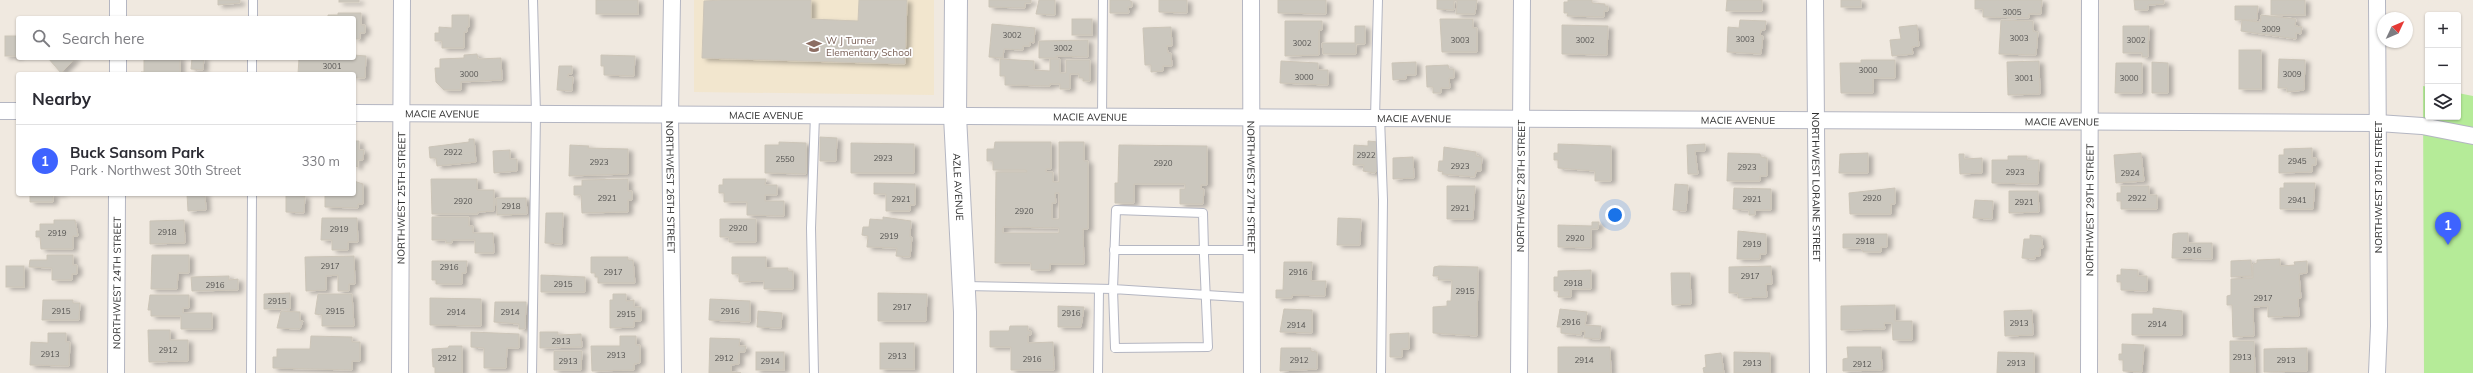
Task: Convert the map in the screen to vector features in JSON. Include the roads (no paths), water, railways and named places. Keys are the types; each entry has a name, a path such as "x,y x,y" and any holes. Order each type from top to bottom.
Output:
{"main road":[{"name":"AZLE AVENUE","path":"956,0 955,116 964,286 965,373"}],"street":[{"path":"118,0 118,16"},
{"name":"NORTHWEST 25TH STREET","path":"400,373 402,0"},
{"name":"NORTHWEST 26TH STREET","path":"672,0 670,114 673,373"},
{"name":"NORTHWEST 27TH STREET","path":"1251,0 1252,373"},
{"name":"NORTHWEST 28TH STREET","path":"1519,373 1522,0"},
{"name":"NORTHWEST LORAINE STREET","path":"1816,0 1818,373"},
{"name":"NORTHWEST 29TH STREET","path":"2089,373 2090,0"},
{"name":"NORTHWEST 30TH STREET","path":"2377,0 2379,326 2377,373"},
{"path":"118,60 118,72"},
{"path":"0,111 16,111"},
{"name":"MACIE AVENUE","path":"356,113 2378,122 2422,126 2473,136"},
{"name":"NORTHWEST 24TH STREET","path":"116,373 117,196"}],"lane":[{"path":"253,0 253,16"},
{"path":"532,373 536,114 533,0"},
{"path":"1102,116 1103,0"},
{"path":"1378,0 1378,118 1384,200 1381,373"},
{"path":"252,60 252,72"},
{"path":"814,373 811,228 815,115"},
{"path":"251,373 252,196"},
{"path":"1116,210 1203,213 1204,251 1208,347 1115,348 1113,290 1116,210"},
{"path":"1114,250 1252,250"},
{"path":"964,286 1099,289 1252,298"},
{"path":"1098,373 1099,289"}],"place":[{"name":"W J Turner Elementary School","path":"814,46"},
{"name":"Buck Sansom Park","path":"2448,245"}]}
